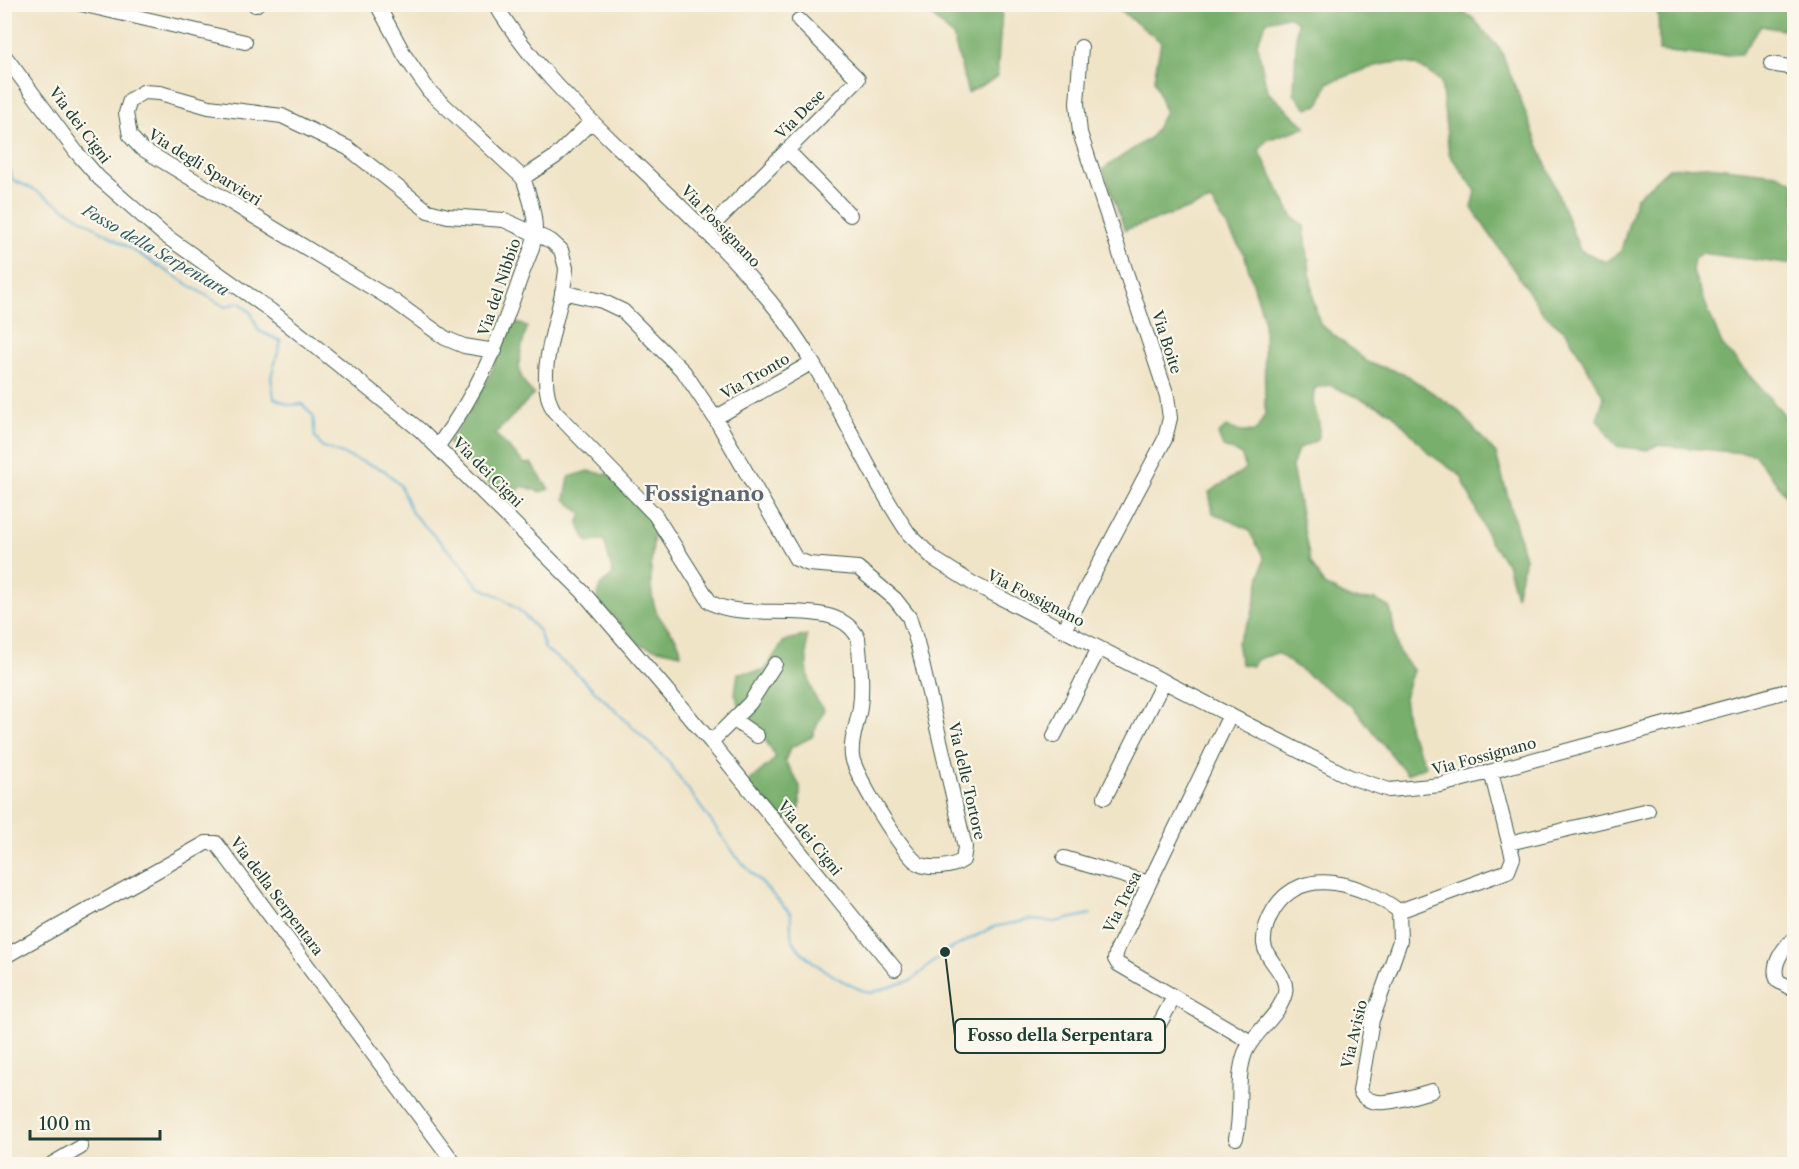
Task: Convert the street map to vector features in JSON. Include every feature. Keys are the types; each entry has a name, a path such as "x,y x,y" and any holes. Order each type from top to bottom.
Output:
{"street":[{"path":"81,4 245,42"},
{"path":"377,4 405,56 429,91 523,178 555,157 591,121"},
{"name":"Via Fossignano","path":"495,4 542,71 706,232 770,302 811,363 895,511 919,545 960,576 1350,777 1385,790 1427,788 1794,689"},
{"name":"Via Dese","path":"706,232 858,79 799,20"},
{"name":"Via Boite","path":"1064,630 1165,439 1170,418 1167,396 1080,133 1077,103 1081,47"},
{"name":"Via dei Cigni","path":"4,55 84,163 138,214 185,251 278,315 438,446 582,591 711,742 895,969"},
{"path":"1772,64 1794,68"},
{"name":"Via degli Sparvieri","path":"495,351 464,346 445,338 383,294 141,148 129,133 126,120 128,103 136,94 152,92 209,107 286,117 348,148 428,211 448,216 504,220 535,233"},
{"path":"787,150 850,215"},
{"name":"Via del Nibbio","path":"438,446 474,395 495,351 535,233 530,198 523,178"},
{"name":"Via delle Tortore","path":"535,233 556,244 564,254 566,268 545,376 547,395 556,415 655,515 710,602 738,610 823,615 837,620 854,632 858,640 861,685 860,707 852,748 855,767 880,812 915,861 931,867 961,862 966,850 917,642 909,617 895,599 858,568 809,564 795,557 715,418"},
{"path":"562,292 607,303 627,314 684,372 715,418"},
{"name":"Via Tronto","path":"715,418 811,363"},
{"path":"1054,736 1099,648"},
{"path":"711,742 753,699 775,664"},
{"path":"1105,797 1164,681"},
{"name":"Via Tresa","path":"1230,715 1117,950 1115,959 1118,964 1251,1042"},
{"path":"734,720 757,736"},
{"path":"1236,1138 1242,1064 1251,1042 1279,1005 1285,993 1283,978 1265,950 1264,936 1274,910 1288,893 1301,886 1315,883 1351,886 1377,895 1399,911 1508,870 1513,861 1491,771"},
{"path":"1509,843 1648,810"},
{"name":"Via della Serpentara","path":"4,957 206,843 216,843 455,1164"},
{"path":"1064,858 1149,883"},
{"name":"Via Avisio","path":"1399,911 1400,941 1375,1011 1360,1091 1369,1101 1381,1102 1432,1091"},
{"path":"1794,939 1781,954 1775,971 1778,981 1794,990"},
{"path":"1149,1043 1174,997"},
{"path":"52,1164 81,1147"}],"green space":[{"path":"940,5 1006,5 1002,10 997,77 968,93 953,36 932,16"},
{"path":"1113,5 1452,5 1473,18 1501,51 1580,250 1606,262 1621,251 1636,198 1669,168 1707,166 1777,174 1794,182 1794,265 1701,253 1694,259 1692,270 1722,345 1782,412 1794,431 1794,506 1754,454 1657,445 1647,450 1616,446 1597,419 1604,397 1567,333 1543,313 1472,208 1476,191 1449,154 1441,82 1412,64 1388,63 1328,83 1319,105 1307,108 1294,94 1297,21 1287,16 1267,21 1257,43 1267,91 1306,127 1267,140 1259,150 1292,216 1304,226 1314,303 1320,324 1369,363 1403,373 1457,409 1496,454 1525,558 1516,597 1507,563 1490,542 1461,476 1430,454 1391,412 1329,385 1315,388 1313,403 1319,425 1317,440 1298,449 1292,467 1310,561 1324,585 1351,599 1376,600 1390,608 1398,651 1413,670 1404,698 1409,731 1426,766 1407,774 1354,708 1277,653 1258,659 1252,666 1241,664 1237,642 1252,615 1264,558 1248,529 1213,513 1209,492 1246,469 1241,454 1223,447 1218,434 1226,427 1242,432 1256,431 1265,414 1264,319 1244,254 1211,201 1125,230 1103,169 1152,136 1165,112 1154,79 1161,42"},
{"path":"1658,5 1794,5 1794,32 1761,26 1741,54 1706,56 1659,51"},
{"path":"511,320 527,327 519,362 522,379 534,394 495,434 525,464 531,463 549,489 540,492 523,486 506,500 448,443 485,384"},
{"path":"588,471 610,475 655,523 651,567 653,601 659,617 678,642 681,654 640,645 597,600 600,586 613,575 604,540 588,543 578,524 582,514 565,499 569,477"},
{"path":"807,635 807,665 810,684 818,702 824,709 812,737 790,748 785,761 800,786 800,809 783,825 747,783 776,758 762,734 745,720 735,694 738,673 764,671 784,641"}],"waterway":[{"name":"Fosso della Serpentara","path":"4,155 13,180 35,190 225,307 239,302 251,313 259,331 281,341 271,377 274,398 289,405 302,404 313,416 315,437 321,446 384,470 400,485 412,513 461,563 478,586 503,598 520,611 539,631 545,649 572,669 667,760 736,856 791,914 791,936 797,946 826,971 870,993 912,980 945,952 993,927 1029,920 1055,922 1091,914"}],"place":[{"name":"Fosso della Serpentara","path":"945,952"}],"district":[{"name":"Fossignano","path":"704,493"}]}
